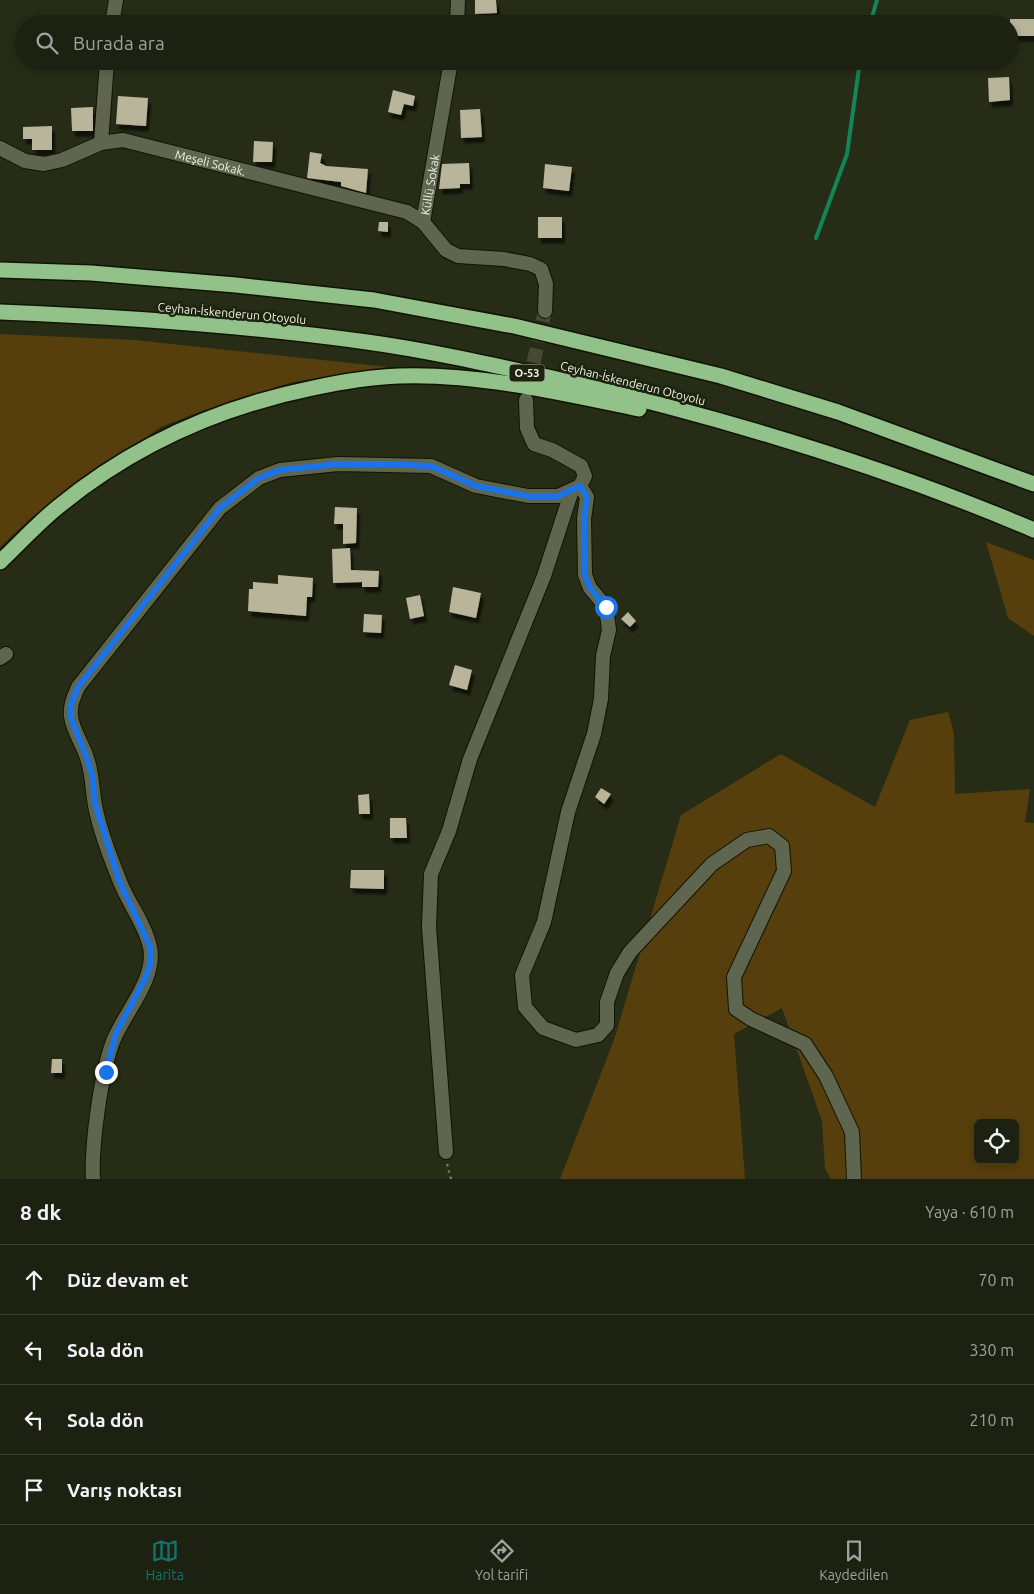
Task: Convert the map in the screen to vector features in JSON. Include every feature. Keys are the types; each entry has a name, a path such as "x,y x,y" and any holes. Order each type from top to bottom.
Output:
{"highway":[{"path":"0,270 91,273 236,284 374,300 514,326 721,376 829,409 1034,484"},
{"name":"Ceyhan-İskenderun Otoyolu","path":"0,312 89,316 232,327 368,342 505,367 709,417 825,452 1034,530"},
{"path":"0,562 57,507 106,471 159,440 214,415 278,395 345,381 399,376 504,384 706,423 825,452"}],"street":[{"path":"114,15 116,0"},
{"path":"457,15 458,0"},
{"path":"100,143 106,70"},
{"name":"Küllü Sokak","path":"448,70 423,222 446,250 458,256 504,259 530,264 541,269 546,284 545,311"},
{"name":"Meşeli Sokak.","path":"0,148 25,161 44,164 62,160 100,143 123,140 156,150 270,176 407,212 423,222"},
{"path":"446,1152 429,927 431,874 449,831 470,759 544,576 576,488 585,476 581,466 552,450 534,444 527,428 526,400"},
{"path":"93,1179 96,1134 111,1046 122,1020 138,997 151,961 150,947 145,933 119,880 94,800 93,778 71,718 71,704 78,687 220,508 259,478 280,470 338,464 383,464 431,466 476,486 528,496 558,496 576,488"},
{"path":"576,488 587,497 584,518 585,575 590,588 606,607 609,630 603,656 600,699 594,734 568,812 544,922 522,975 525,1008 543,1028 576,1040 598,1035 607,1025 607,1002 617,973 630,952 712,864 747,840 769,836 782,846 784,872 734,977 736,1009 751,1019 804,1044 826,1076 852,1132 854,1179"}],"shaded area":[{"path":"0,334 134,340 388,367 293,382 199,412 161,427 32,517 0,547"},
{"path":"986,542 1034,560 1034,636 1008,618"},
{"path":"948,712 954,734 955,794 1030,789 1025,822 1034,823 1034,1179 831,1179 825,1169 822,1121 782,1008 734,1034 745,1179 560,1179 614,1040 681,815 781,754 875,807 910,720"}],"building":[{"path":"475,0 496,0 497,13 475,14"},
{"path":"1019,19 1034,19 1034,36 1019,36"},
{"path":"1009,77 1010,100 989,102 988,78"},
{"path":"393,90 415,96 413,106 404,104 401,115 388,112"},
{"path":"118,96 148,98 146,126 116,124"},
{"path":"93,107 93,131 72,131 71,108"},
{"path":"480,109 482,137 461,138 460,110"},
{"path":"52,126 52,150 32,150 32,139 23,139 23,127"},
{"path":"254,141 273,142 272,162 253,162"},
{"path":"310,152 322,154 320,163 326,166 368,169 366,193 341,186 341,182 307,178"},
{"path":"469,163 470,184 460,184 460,188 439,189 442,164"},
{"path":"545,164 572,167 569,191 543,188"},
{"path":"538,217 562,217 562,238 538,238"},
{"path":"379,222 388,222 388,232 378,231"},
{"path":"335,507 357,508 356,543 343,544 343,524 334,524"},
{"path":"350,548 351,570 379,571 378,587 362,587 362,582 333,583 332,549"},
{"path":"278,575 313,578 312,597 307,597 306,616 248,611 249,589 253,589 253,582 278,584"},
{"path":"453,587 481,593 476,618 449,612"},
{"path":"420,595 424,616 410,619 406,598"},
{"path":"628,612 636,621 630,627 621,619"},
{"path":"364,614 382,615 381,633 363,632"},
{"path":"455,665 472,670 467,690 449,685"},
{"path":"601,788 611,794 604,804 595,797"},
{"path":"369,794 370,814 359,814 358,795"},
{"path":"390,818 406,818 407,838 390,838"},
{"path":"351,870 384,870 384,889 350,888"},
{"path":"52,1059 62,1059 62,1073 51,1073"}],"waterway":[{"path":"873,15 877,0"},
{"path":"816,238 847,154 859,70"}],"tunnel":[{"path":"529,383 545,311"}],"route":[{"path":"106,1072 111,1046 116,1033 122,1020 138,997 146,977 151,961 150,947 119,880 94,800 93,778 71,718 71,704 78,687 220,508 259,478 280,470 338,464 431,466 476,486 528,496 558,496 580,486 587,497 584,518 585,575 590,588 606,607"}]}
